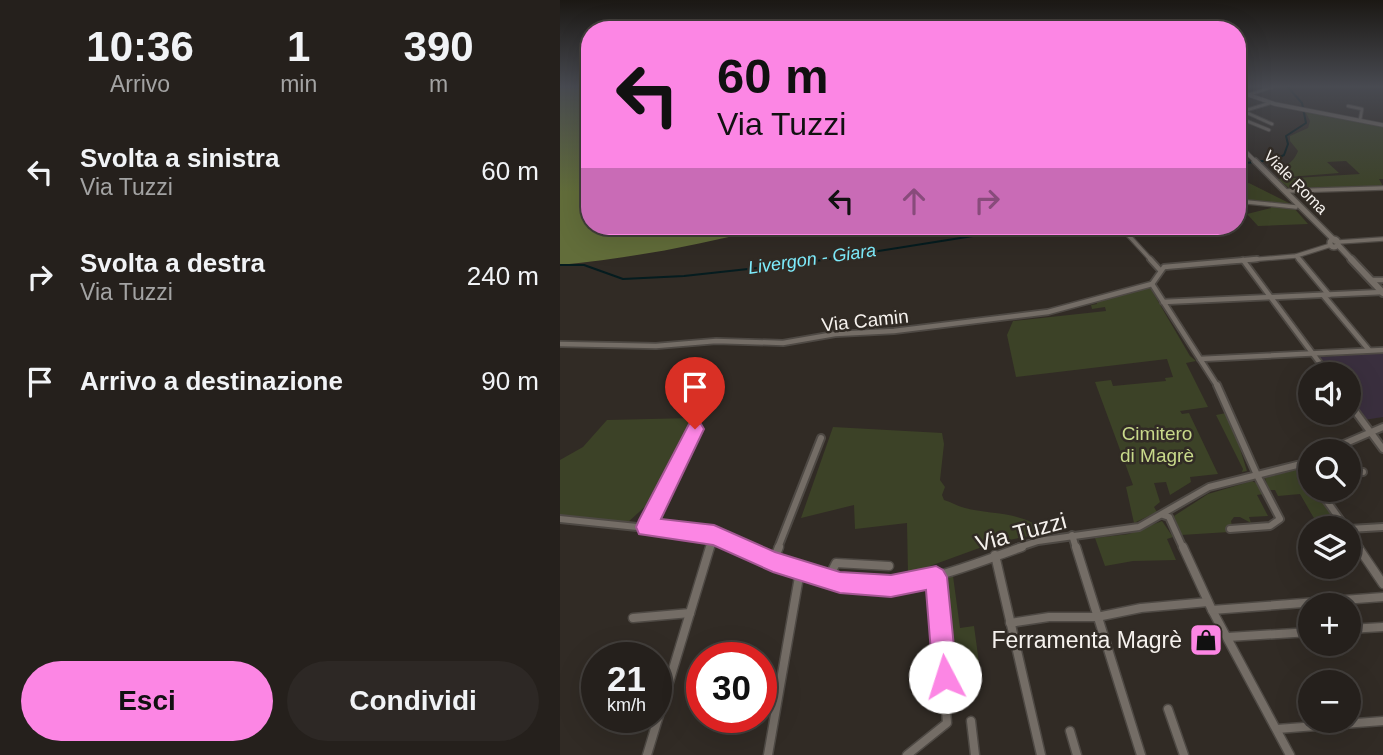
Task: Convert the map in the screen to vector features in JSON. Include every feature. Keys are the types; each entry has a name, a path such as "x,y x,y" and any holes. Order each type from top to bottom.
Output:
{"main road":[{"name":"Viale Roma","path":"1246,154 1383,293"}],"street":[{"path":"1250,121 1269,130"},
{"path":"1266,121 1272,124"},
{"path":"1366,121 1383,125"},
{"path":"1283,191 1383,188"},
{"path":"1246,202 1298,206"},
{"path":"1128,235 1160,270"},
{"path":"1230,529 1270,526 1280,519 1257,475 1230,408 1152,284 1164,267 1296,256 1335,243 1381,241"},
{"path":"1296,256 1369,350"},
{"path":"1243,260 1319,362"},
{"path":"1372,280 1383,280"},
{"name":"Via Camin","path":"560,344 656,346 716,341 783,343 835,334 894,331 1048,312 1152,284"},
{"path":"1163,302 1383,293"},
{"path":"1200,359 1383,350"},
{"path":"1361,420 1383,449"},
{"path":"1354,439 1383,427"},
{"path":"646,527 695,429"},
{"path":"773,562 821,438"},
{"name":"Via Tuzzi","path":"560,519 714,535 773,562 800,571 828,579 891,586 936,577 1038,541 1133,528 1162,515 1209,487 1298,465"},
{"path":"1162,515 1169,517 1210,606 1290,755"},
{"path":"1361,529 1383,527"},
{"path":"647,755 714,535"},
{"path":"1072,535 1141,755"},
{"path":"1361,550 1383,584"},
{"path":"995,555 1041,755"},
{"path":"828,579 836,563 889,566"},
{"path":"768,755 800,571"},
{"path":"907,755 947,723 936,577"},
{"path":"1010,623 1049,617 1097,617 1141,608 1383,597"},
{"path":"632,618 690,614"},
{"path":"1361,628 1383,627"},
{"path":"1228,637 1298,633"},
{"path":"1168,709 1184,755"},
{"path":"971,721 975,755"},
{"path":"1277,729 1383,721"},
{"path":"1070,731 1077,755"}],"shaded area":[{"path":"1383,353 1383,417 1364,420 1361,417 1361,362 1321,362 1318,357"}],"green space":[{"path":"560,121 581,121 581,235 735,235 666,250 560,265"},
{"path":"1310,121 1362,121 1383,125 1383,179 1379,179 1383,186 1290,189 1278,179 1360,174 1346,161 1327,162 1339,173 1289,177 1282,169 1267,168 1286,165 1293,160 1298,151 1290,141 1290,136 1308,128"},
{"path":"1249,183 1291,204 1246,202 1246,184"},
{"path":"1271,205 1294,208 1308,224 1258,226 1247,214 1271,208"},
{"name":"Cimitero di Magrè","path":"1149,286 1190,356 1196,361 1186,363 1208,407 1180,411 1182,414 1189,413 1218,474 1190,477 1191,482 1170,495 1166,482 1154,483 1160,502 1154,507 1157,512 1134,523 1126,487 1133,485 1095,382 1111,380 1113,386 1166,381 1165,378 1173,377 1167,359 1016,377 1007,335 1013,321 1106,311 1105,307 1092,309 1091,305 1097,304 1095,300"},
{"path":"1226,413 1247,471 1242,472 1243,469 1216,415"},
{"path":"694,418 660,493 627,523 560,517 560,460 583,447 607,420"},
{"path":"833,427 942,433 944,444 940,480 945,487 942,495 944,500 965,508 1018,517 1045,533 993,543 908,574 907,523 855,529 854,505 801,518"},
{"path":"1298,470 1298,494 1278,496 1275,490 1269,490 1265,478"},
{"path":"1252,481 1258,484 1263,494 1257,495 1268,516 1249,517 1251,523 1234,517 1232,526 1226,526 1229,532 1181,535 1174,516 1208,494"},
{"path":"1305,502 1324,502 1334,516 1313,516"},
{"path":"1162,521 1173,537 1167,539 1176,560 1133,561 1105,566 1095,538 1129,534"},
{"path":"953,576 960,628 974,626 979,663 972,661 970,653 961,654 957,642 953,648 946,649 940,587 944,580"}],"waterway":[{"name":"Livergon - Giara","path":"1246,163 1273,160 1284,155 1288,144 1286,136 1306,121"},
{"name":"Livergon - Giara","path":"560,265 584,265 623,279 684,276 803,263 973,236 1004,235"}],"place":[{"name":"Ferramenta Magrè","path":"1206,640"}],"route":[{"path":"695,429 646,527 714,535 773,562 840,583 891,586 936,577 945,677"}]}
